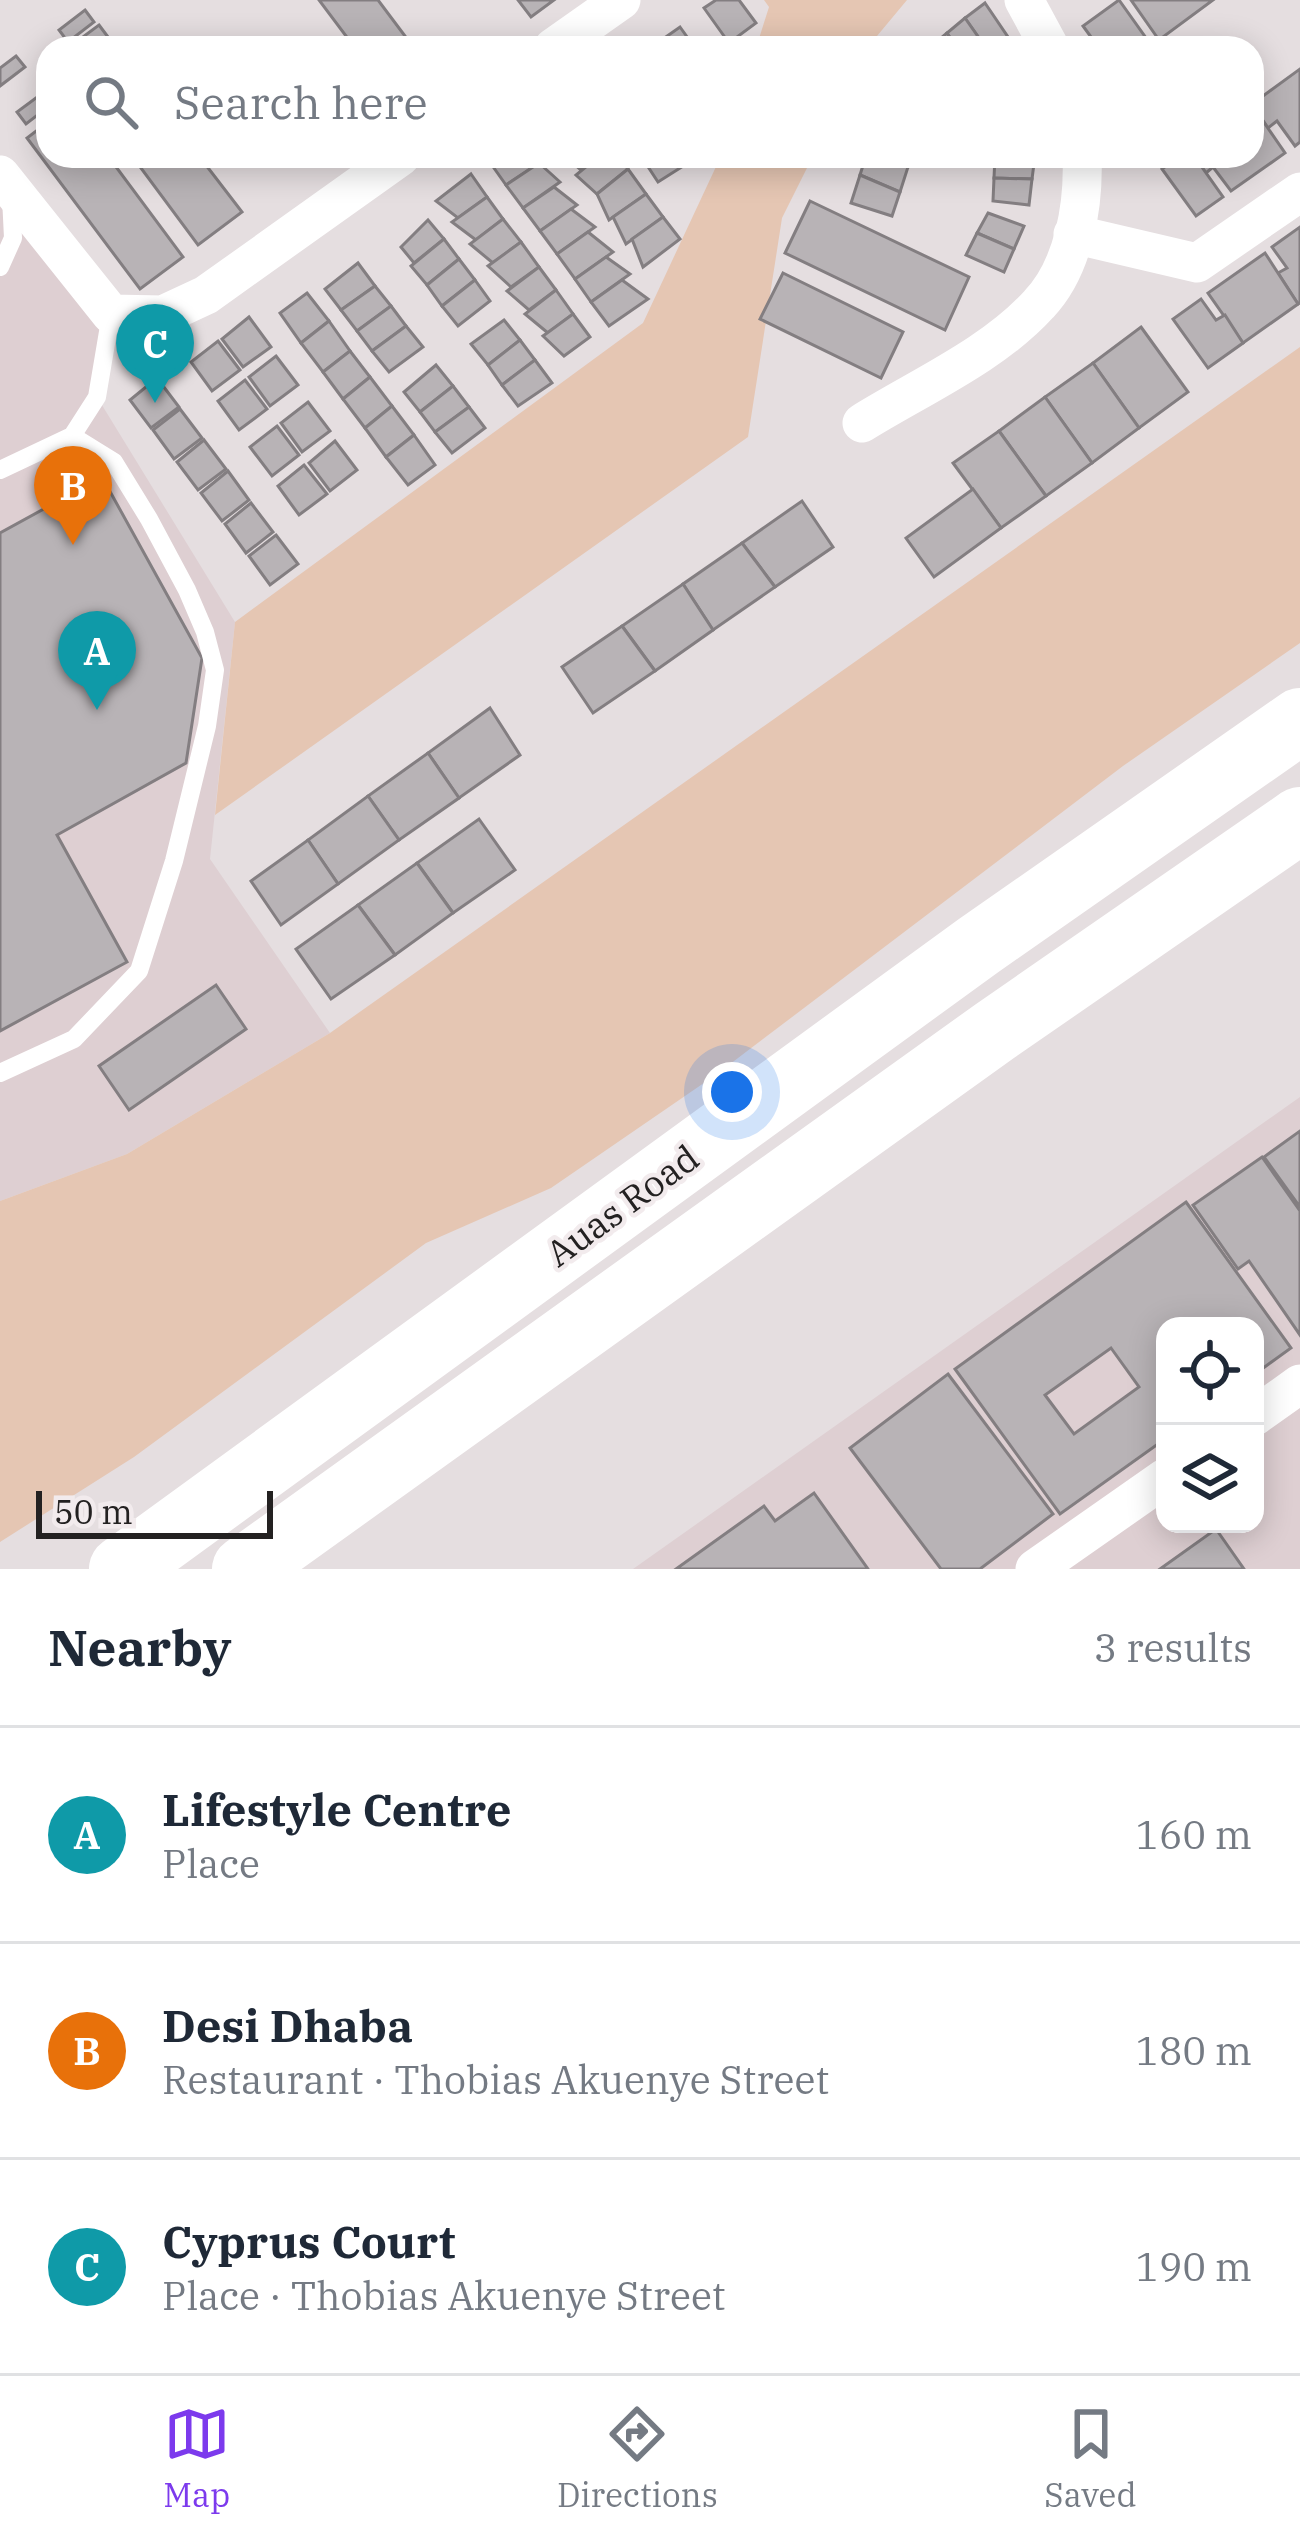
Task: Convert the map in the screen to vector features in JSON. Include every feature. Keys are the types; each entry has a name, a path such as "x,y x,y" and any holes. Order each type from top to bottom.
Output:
{"highway":[{"name":"Auas Road","path":"122,1569 978,946 1300,721"},
{"name":"Auas Road","path":"245,1569 925,1080 1300,820"}],"street":[{"path":"570,36 620,0"},
{"path":"1024,0 1044,36"},
{"path":"6,182 111,314 164,315 206,295 384,168"},
{"path":"862,423 993,342 1040,303 1062,268 1073,234 1082,168"},
{"path":"1073,234 1197,262 1300,192"},
{"path":"1264,1410 1300,1384"},
{"path":"1035,1569 1156,1484"}],"lane":[{"path":"0,267 13,238 6,182"},
{"path":"0,470 72,436 97,397 111,314"},
{"path":"0,1073 74,1040 139,971 174,860 207,726 215,670 187,590 114,462 72,436"}],"shaded area":[{"path":"764,0 907,0 877,36 760,36 769,7"},
{"path":"0,164 111,314 97,397 235,622 210,859 330,1033 127,1154 0,1201"},
{"path":"715,168 807,168 782,218 748,437 215,815 235,622 643,323"},
{"path":"1300,347 1300,643 1123,766 717,1074 551,1188 426,1243 134,1457 0,1542 0,1201 127,1154 330,1033"},
{"path":"1300,1097 1300,1569 633,1569"}],"building":[{"path":"319,0 378,0 405,36 346,36"},
{"path":"518,0 554,0 531,17"},
{"path":"716,0 739,0 756,23 738,36 724,36 704,8"},
{"path":"1119,0 1145,36 1090,36 1083,26"},
{"path":"1131,0 1213,0 1164,36 1156,36"},
{"path":"985,3 1007,36 978,36 965,18"},
{"path":"85,10 94,22 76,36 64,36 59,30"},
{"path":"965,18 978,36 949,36"},
{"path":"99,25 107,36 84,36"},
{"path":"16,56 25,67 0,86 0,68"},
{"path":"1300,69 1300,142 1295,146 1277,121 1268,128 1264,122 1264,95"},
{"path":"36,98 36,116 26,124 17,112"},
{"path":"1264,122 1285,153 1264,168"},
{"path":"49,168 117,168 183,257 140,289"},
{"path":"141,168 208,168 242,212 198,245"},
{"path":"494,168 532,168 506,185"},
{"path":"532,168 545,168 560,182 523,208 506,185"},
{"path":"584,168 628,169 597,194 576,175"},
{"path":"649,168 680,168 658,182"},
{"path":"862,168 908,168 900,192 860,175"},
{"path":"994,168 1033,168 1032,179 994,178"},
{"path":"1202,168 1223,197 1196,216 1162,169"},
{"path":"1214,168 1264,168 1231,191"},
{"path":"628,169 646,194 609,220 597,194"},
{"path":"471,174 487,197 458,218 436,201"},
{"path":"860,175 900,192 892,216 851,203"},
{"path":"994,178 1032,179 1029,205 993,201"},
{"path":"554,187 577,205 540,231 523,208"},
{"path":"646,194 663,217 626,244 613,217"},
{"path":"487,197 503,219 476,240 452,222"},
{"path":"810,201 969,277 945,330 785,253"},
{"path":"571,209 595,227 557,254 540,231"},
{"path":"988,213 1024,226 1014,249 977,233"},
{"path":"663,217 680,239 643,267 632,239"},
{"path":"503,219 521,242 493,263 470,244"},
{"path":"428,220 444,239 414,263 401,247"},
{"path":"1300,227 1298,304 1278,273 1287,268 1272,247"},
{"path":"588,232 613,252 575,279 557,254"},
{"path":"977,233 1014,249 1004,272 966,255"},
{"path":"444,239 459,259 427,285 411,266"},
{"path":"521,242 539,267 511,287 488,266"},
{"path":"1265,253 1298,304 1243,343 1208,293"},
{"path":"606,257 630,274 591,302 575,279"},
{"path":"459,259 475,280 442,306 427,285"},
{"path":"358,263 375,286 341,310 325,289"},
{"path":"539,267 556,290 529,310 507,291"},
{"path":"783,273 903,332 881,378 760,319"},
{"path":"475,280 490,301 458,326 442,306"},
{"path":"622,280 648,299 609,326 591,302"},
{"path":"375,286 391,306 357,331 341,310"},
{"path":"556,290 573,314 548,333 525,314"},
{"path":"307,293 329,321 301,343 280,313"},
{"path":"1201,299 1216,320 1225,315 1243,343 1208,368 1173,319"},
{"path":"391,306 406,326 372,351 357,331"},
{"path":"573,314 590,337 564,356 543,336"},
{"path":"249,317 271,347 243,367 222,339"},
{"path":"504,320 520,340 488,365 471,344"},
{"path":"329,321 350,351 323,372 301,343"},
{"path":"406,326 423,347 389,372 372,351"},
{"path":"1141,327 1188,392 1139,428 1093,363"},
{"path":"520,340 535,360 502,385 488,365"},
{"path":"218,341 240,370 212,391 191,362"},
{"path":"350,351 370,377 343,399 323,372"},
{"path":"276,356 298,385 270,406 249,377"},
{"path":"535,360 552,383 518,406 502,385"},
{"path":"1093,363 1139,428 1092,463 1045,397"},
{"path":"436,365 453,386 420,412 404,392"},
{"path":"370,377 392,406 365,428 343,399"},
{"path":"157,378 179,407 151,428 130,400"},
{"path":"245,380 267,409 239,430 218,401"},
{"path":"453,386 469,407 435,432 420,412"},
{"path":"1045,397 1092,463 1046,496 999,431"},
{"path":"308,402 330,431 302,452 281,423"},
{"path":"392,406 414,435 386,457 365,428"},
{"path":"469,407 485,428 452,453 435,432"},
{"path":"180,409 202,438 174,459 153,430"},
{"path":"277,426 299,455 272,476 250,447"},
{"path":"999,431 1046,496 1001,528 953,463"},
{"path":"414,435 435,465 408,485 386,457"},
{"path":"204,440 226,469 198,490 177,462"},
{"path":"335,441 357,470 330,491 309,463"},
{"path":"304,465 327,494 299,515 278,486"},
{"path":"228,471 249,500 222,521 201,493"},
{"path":"102,477 202,658 186,763 57,835 127,962 0,1031 0,533"},
{"path":"973,489 1001,528 934,577 906,538"},
{"path":"802,501 833,547 775,587 742,543"},
{"path":"251,503 273,532 246,553 225,524"},
{"path":"276,535 298,564 270,585 249,556"},
{"path":"742,543 775,587 713,630 683,584"},
{"path":"683,584 713,630 655,671 622,626"},
{"path":"622,626 655,671 593,713 562,667"},
{"path":"490,708 520,755 459,798 428,753"},
{"path":"428,753 459,798 399,840 368,796"},
{"path":"368,796 399,840 338,884 308,840"},
{"path":"479,819 515,870 453,913 417,863"},
{"path":"308,840 338,884 281,925 251,881"},
{"path":"417,863 453,913 395,955 358,905"},
{"path":"358,905 395,955 331,999 296,949"},
{"path":"216,985 246,1029 129,1110 99,1066"},
{"path":"1300,1131 1300,1207 1264,1157"},
{"path":"1262,1157 1300,1211 1300,1335 1249,1261 1238,1269 1193,1205"},
{"path":"1186,1202 1291,1348 1264,1368 1264,1317 1156,1317 1156,1445 1060,1514 955,1369","holes":["1111,1348 1139,1387 1074,1434 1045,1395"]},
{"path":"948,1374 1053,1514 980,1569 941,1569 850,1448"},
{"path":"814,1493 868,1569 676,1569 764,1506 775,1521"},
{"path":"1210,1533 1219,1533 1244,1569 1160,1569"}],"place":[{"name":"Cyprus Court","path":"155,403"},
{"name":"Desi Dhaba","path":"73,545"},
{"name":"Lifestyle Centre","path":"97,710"}]}
